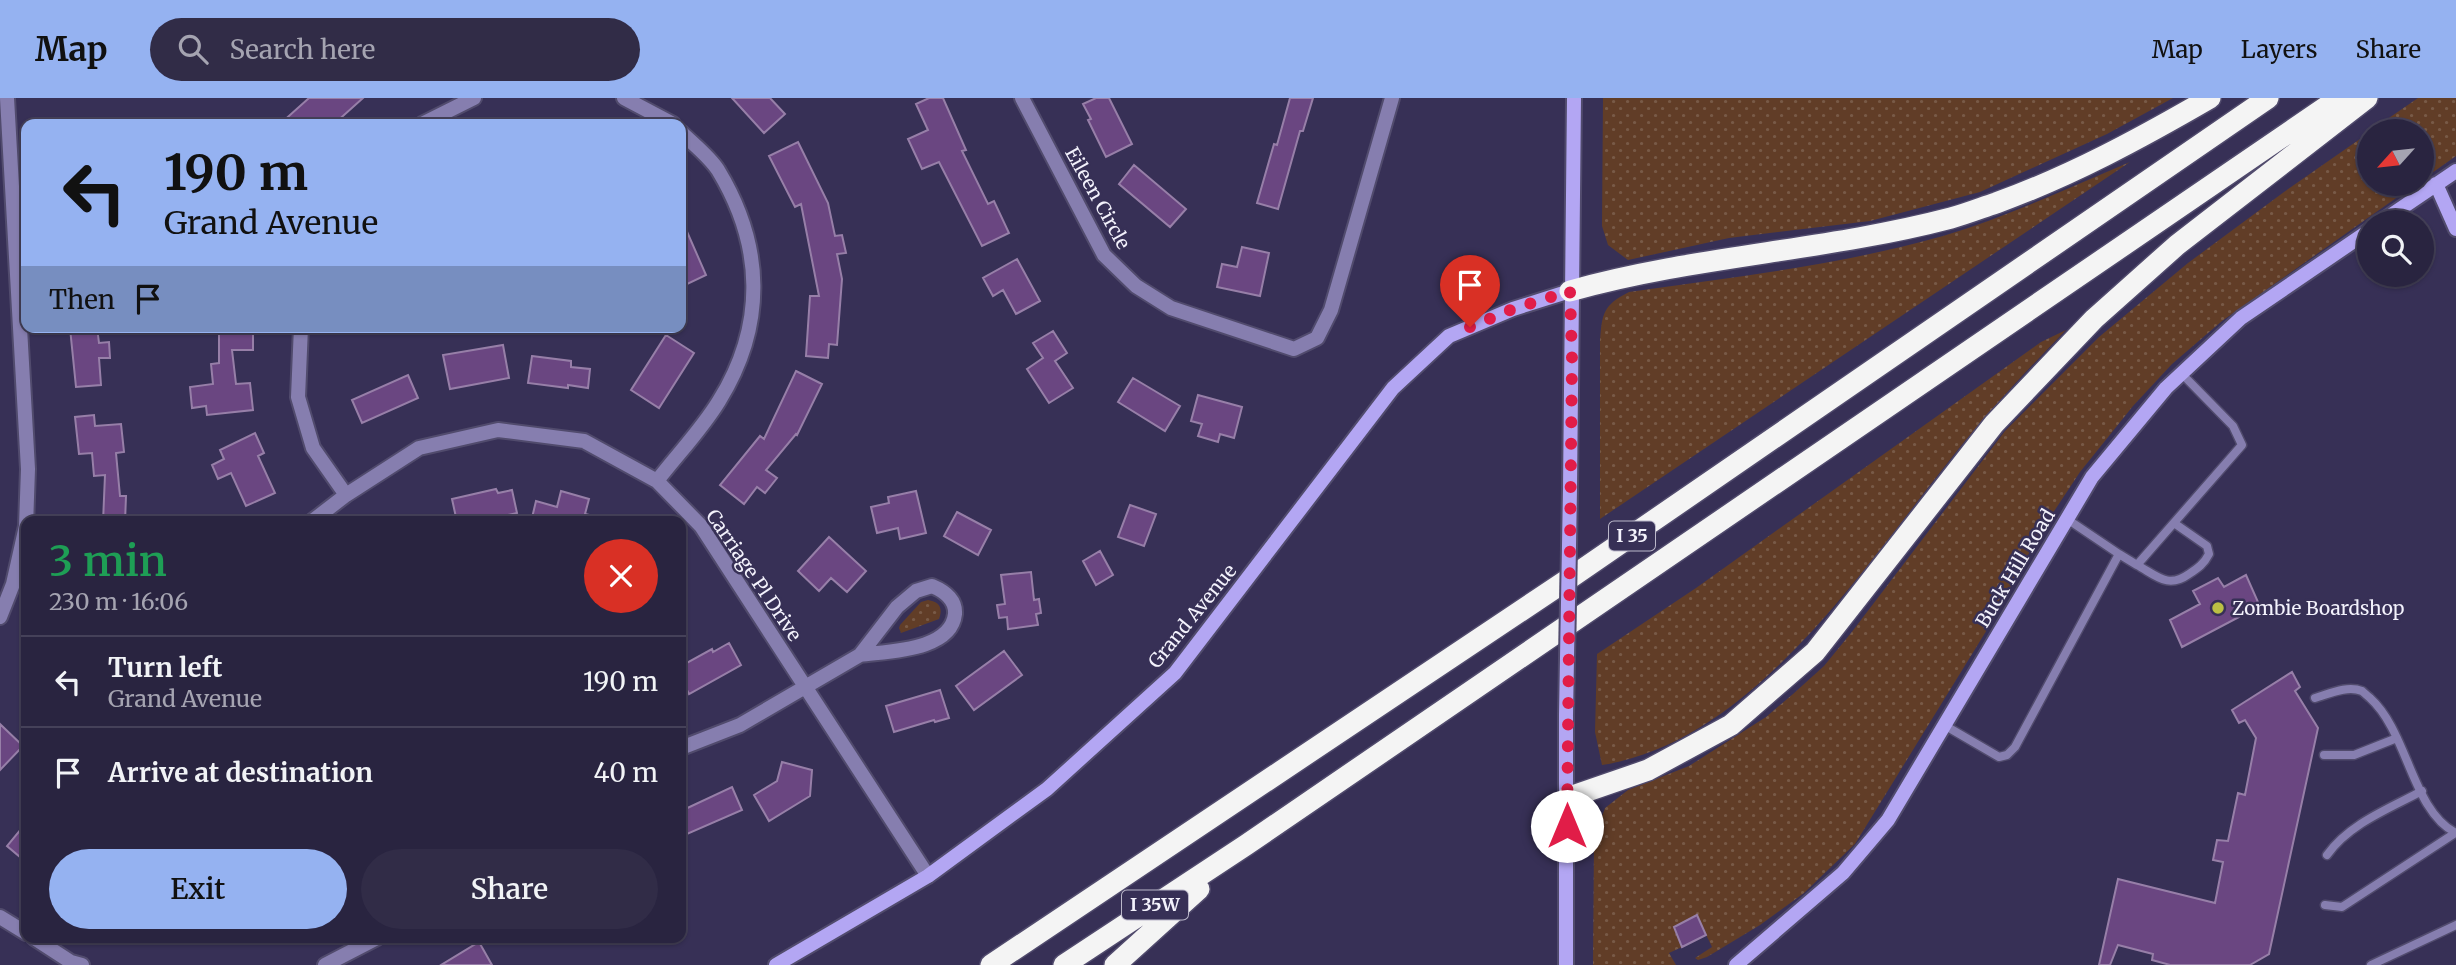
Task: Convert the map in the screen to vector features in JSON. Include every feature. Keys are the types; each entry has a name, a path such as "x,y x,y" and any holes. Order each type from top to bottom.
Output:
{"highway":[{"path":"1570,291 1624,276 1848,240 1952,218 2039,187 2143,137 2210,98"},
{"name":"I 35","path":"991,965 1573,576 2268,98"},
{"name":"I 35","path":"1246,845 2339,98"},
{"path":"1567,798 1648,770 1731,725 1815,652 1994,424 2094,319 2177,245 2367,98"},
{"path":"1115,965 1246,845"},
{"name":"I 35W","path":"1064,965 1246,845"}],"street":[{"path":"7,98 28,469 26,516"},
{"path":"432,119 474,98"},
{"path":"624,98 664,119"},
{"name":"Eileen Circle","path":"1022,98 1104,255 1136,286 1171,308 1294,349 1317,338 1331,310 1392,98"},
{"path":"1566,965 1566,715 1574,98"},
{"path":"657,481 719,402 743,354 755,292 746,229 717,168 686,137"},
{"path":"2398,210 2456,170"},
{"path":"2436,184 2456,229"},
{"name":"Buck Hill Road","path":"1736,965 1843,873 1888,820 2092,477 2166,388 2241,318 2357,239"},
{"name":"Grand Avenue","path":"776,965 928,876 1047,789 1175,673 1393,388 1449,336 1513,309 1570,291"},
{"path":"301,333 298,397 313,448 346,495"},
{"name":"Carriage Pl Drive","path":"319,516 419,448 498,430 584,441 657,481 701,526 928,876"},
{"path":"0,617 20,585"},
{"path":"686,746 740,725 860,655 897,607 916,591 933,586 947,592 955,610 953,623 942,637 916,647 860,655"},
{"path":"0,917 21,930"},
{"path":"42,943 74,964"},
{"path":"325,965 367,943"}],"lane":[{"path":"2137,565 2242,445 2233,426 2181,373"},
{"path":"2067,519 2165,581 2179,581 2205,563 2209,554 2207,546 2174,523"},
{"path":"1944,725 1999,757 2007,755 2015,747 2119,554"},
{"path":"2315,698 2342,690 2363,691 2378,705 2391,723 2422,791 2440,822 2455,833 2342,907 2325,905"},
{"path":"2324,755 2354,755 2397,738"},
{"path":"2327,855 2337,842 2354,828 2422,791"},
{"path":"2371,965 2456,925"}],"shaded area":[{"path":"1603,98 2173,98 2107,134 1980,192 1870,221 1729,238 1628,260 1608,245 1602,226"},
{"path":"2418,98 2456,98 2456,156 2434,172 2434,119 2387,119"},
{"path":"2357,141 2357,196 2399,196 2379,210 2357,210 2357,226 2222,321 2172,364 2133,406 2080,472 2041,531 1993,620 1855,844 1804,893 1760,925 1707,957 1698,960 1695,958 1712,947 1697,916 1675,927 1682,947 1669,953 1676,965 1593,965 1594,838 1605,808 1628,790 1689,766 1766,717 1793,694 1824,666 1851,633 2005,431 2099,337 2188,263"},
{"path":"2130,162 1600,519 1600,341 1603,317 1614,301 1629,292 1827,263 1943,236 2014,211"},
{"path":"2066,330 1977,427 1840,599 1798,646 1754,688 1707,723 1656,750 1602,765 1595,732 1597,654 1696,588 2041,342"},
{"path":"928,600 940,606 939,619 901,633 900,625 921,602"}],"building":[{"path":"309,98 363,98 340,119 286,119"},
{"path":"732,98 770,98 785,114 764,133"},
{"path":"929,98 943,98 966,150 962,151 988,204 994,201 1009,233 982,246 939,162 922,169 908,139 928,130 916,104"},
{"path":"1096,98 1109,98 1132,144 1106,157 1083,104"},
{"path":"1290,98 1313,98 1303,131 1300,131 1278,209 1257,203"},
{"path":"798,142 828,203 835,236 842,235 846,253 837,254 842,279 837,345 829,344 828,358 806,356 810,296 819,296 801,204 795,207 769,156"},
{"path":"1134,165 1186,209 1170,227 1119,184"},
{"path":"686,229 706,275 686,285"},
{"path":"1242,247 1269,253 1260,296 1217,287 1222,264 1237,267"},
{"path":"1017,259 1040,301 1016,314 1003,290 993,296 983,278"},
{"path":"1053,331 1067,353 1055,361 1073,388 1049,403 1027,369 1043,358 1033,343"},
{"path":"71,333 98,333 99,343 109,342 110,358 99,358 101,385 76,387"},
{"path":"219,333 253,333 253,350 232,350 236,384 250,383 253,410 207,415 206,406 192,408 190,387 213,384 211,364 219,363"},
{"path":"666,335 694,353 659,408 631,390"},
{"path":"503,345 509,378 450,389 443,355"},
{"path":"532,356 571,361 571,367 590,369 588,388 528,383"},
{"path":"796,371 822,384 797,435 766,470 777,478 765,493 757,487 744,504 720,485 760,436 764,439"},
{"path":"408,375 418,398 362,423 352,400"},
{"path":"1133,378 1180,406 1165,431 1118,402"},
{"path":"1198,395 1242,407 1234,438 1220,434 1218,442 1198,436 1202,424 1191,421"},
{"path":"94,415 95,426 121,424 124,452 116,453 120,496 126,496 125,516 103,516 105,475 94,476 92,453 79,454 75,417"},
{"path":"255,433 264,453 258,456 275,493 246,506 231,473 218,479 212,465 224,459 220,450"},
{"path":"496,489 498,493 512,490 517,513 504,516 456,516 452,499"},
{"path":"561,491 589,499 585,514 594,516 532,516 536,501 557,507"},
{"path":"916,491 926,533 900,539 898,528 877,533 871,507 889,503 888,497"},
{"path":"1130,505 1156,514 1144,546 1118,537"},
{"path":"957,512 991,530 978,555 944,536"},
{"path":"829,537 866,571 847,592 831,578 819,591 798,571"},
{"path":"1100,551 1113,575 1096,585 1083,561"},
{"path":"1031,572 1034,600 1039,599 1041,613 1036,614 1038,625 1008,629 1007,617 999,618 997,605 1005,604 1001,575"},
{"name":"Zombie Boardshop","path":"2246,575 2258,602 2237,613 2239,617 2182,647 2170,620 2200,604 2193,591 2218,578 2224,587"},
{"path":"729,643 741,665 689,694 686,688 686,663 712,649 713,652"},
{"path":"1004,651 1022,675 974,710 956,686"},
{"path":"2292,672 2300,687 2295,691 2318,728 2269,954 2250,965 2170,965 2152,960 2153,954 2118,945 2110,965 2099,965 2118,879 2215,903 2223,862 2213,860 2217,840 2228,841 2238,793 2245,795 2256,738 2245,720 2239,723 2232,710"},
{"path":"940,690 949,718 894,732 886,706"},
{"path":"0,724 21,744 21,748 0,770"},
{"path":"782,762 812,770 810,796 769,821 754,795 777,781"},
{"path":"732,787 742,810 687,834 686,809"},
{"path":"21,829 21,858 7,846"},
{"path":"1697,915 1706,935 1682,947 1674,927"},
{"path":"480,943 492,965 441,965"}],"place":[{"name":"Zombie Boardshop","path":"2218,608"}],"route":[{"path":"1470,327 1513,309 1570,291 1572,359 1566,715 1567,826"}]}
